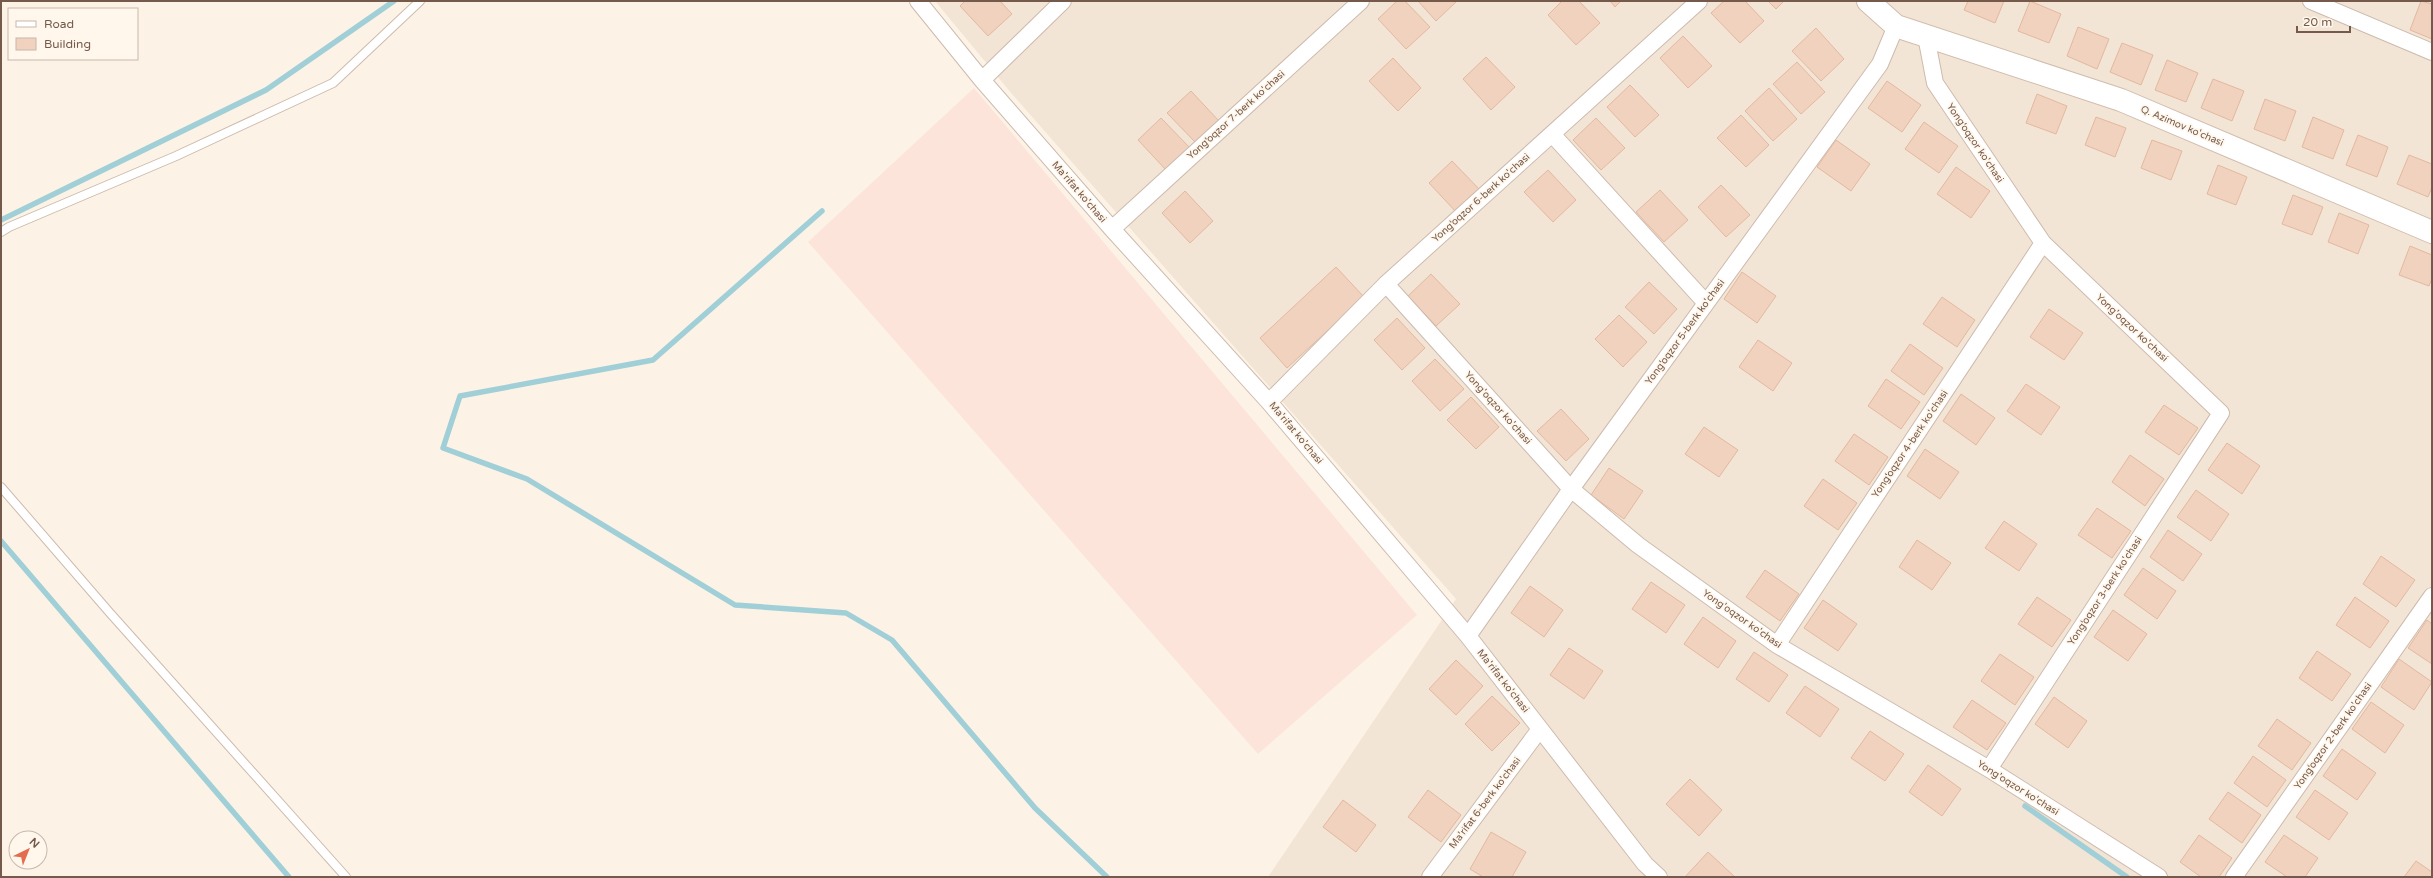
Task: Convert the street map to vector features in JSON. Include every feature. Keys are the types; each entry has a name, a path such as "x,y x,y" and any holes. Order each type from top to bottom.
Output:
{"main road":[{"path":"1868,1 1896,26"},
{"name":"Q. Azimov ko'chasi","path":"1896,26 2121,100 2432,232"}],"street":[{"name":"Ma'rifat ko'chasi","path":"918,1 982,80 1112,229 1269,402 1468,636 1540,729 1642,871 1659,877"},
{"path":"982,80 1063,1"},
{"name":"Yong‘oqzor 7-berk ko'chasi","path":"1112,229 1361,1"},
{"name":"Yong‘oqzor 6-berk ko'chasi","path":"1269,402 1386,284 1699,1"},
{"path":"2312,1 2432,52"},
{"name":"Yong‘oqzor 5-berk ko'chasi","path":"1468,636 1571,489 1880,64 1896,26"},
{"name":"Yong‘oqzor ko'chasi","path":"1926,36 1935,83 2043,243"},
{"path":"1552,134 1706,303"},
{"name":"Yong'oqzor ko'chasi","path":"2043,243 2221,412"},
{"name":"Yong‘oqzor 4-berk ko'chasi","path":"1777,645 2043,243"},
{"name":"Yong'oqzor ko'chasi","path":"1386,284 1571,489 1638,545 1777,645 1989,770 2159,877"},
{"name":"Yong‘oqzor 3-berk ko'chasi","path":"1989,770 2221,412"},
{"name":"Yong‘oqzor 2-berk ko'chasi","path":"2234,877 2432,596"},
{"name":"Ma’rifat 6-berk ko'chasi","path":"1430,877 1540,729"}],"lane":[{"path":"1,232 8,227 176,156 333,83 420,1"},
{"path":"1,486 110,613 346,877"}],"shaded area":[{"path":"935,1 2432,1 2432,877 1268,877 1456,599 1012,94"},
{"path":"974,88 1417,615 1258,754 808,242"}],"building":[{"path":"965,1 1000,1 1012,14 988,36 960,6"},
{"path":"1397,1 1405,1 1430,27 1406,49 1378,19"},
{"path":"1418,1 1457,1 1436,21"},
{"path":"1562,1 1579,1 1600,23 1576,45 1548,15"},
{"path":"1610,1 1621,1 1615,7"},
{"path":"1724,1 1745,1 1764,21 1740,43 1711,13"},
{"path":"1768,1 1784,1 1776,9"},
{"path":"1968,1 2004,1 1995,23 1964,10"},
{"path":"2030,1 2061,14 2049,43 2018,31"},
{"path":"2421,1 2432,4 2432,39 2410,30"},
{"path":"2078,27 2109,39 2097,69 2067,56"},
{"path":"1816,28 1844,59 1821,81 1792,51"},
{"path":"1683,36 1712,66 1688,88 1660,58"},
{"path":"2122,43 2153,55 2141,85 2110,72"},
{"path":"1486,57 1515,87 1491,110 1463,79"},
{"path":"1393,58 1421,88 1398,111 1369,81"},
{"path":"2167,60 2198,73 2186,102 2155,90"},
{"path":"1797,62 1825,92 1801,114 1773,84"},
{"path":"2213,79 2244,91 2232,121 2201,108"},
{"path":"1887,81 1921,105 1902,132 1868,108"},
{"path":"1630,85 1659,115 1635,137 1607,107"},
{"path":"1769,88 1797,119 1773,141 1745,111"},
{"path":"1191,91 1219,121 1196,143 1167,113"},
{"path":"2037,94 2067,106 2056,134 2026,123"},
{"path":"2265,99 2296,111 2285,141 2254,129"},
{"path":"1741,115 1769,145 1746,167 1717,138"},
{"path":"2096,117 2126,128 2115,157 2085,145"},
{"path":"2313,117 2344,130 2333,159 2302,147"},
{"path":"1161,118 1190,148 1166,170 1138,140"},
{"path":"1596,118 1625,148 1601,170 1573,140"},
{"path":"1924,122 1958,146 1939,173 1905,149"},
{"path":"2358,135 2388,147 2377,177 2346,165"},
{"path":"1836,140 1870,164 1851,191 1817,167"},
{"path":"2152,140 2182,151 2171,180 2141,168"},
{"path":"2409,155 2432,164 2432,187 2428,197 2397,184"},
{"path":"1452,161 1481,191 1457,213 1429,183"},
{"path":"2218,165 2247,177 2236,205 2207,194"},
{"path":"1956,167 1990,191 1971,218 1937,194"},
{"path":"1548,170 1576,200 1553,222 1524,192"},
{"path":"1721,185 1750,215 1726,237 1698,207"},
{"path":"1660,190 1688,220 1664,242 1636,212"},
{"path":"1185,191 1213,221 1190,243 1162,213"},
{"path":"2293,195 2323,207 2312,235 2282,224"},
{"path":"2339,213 2369,225 2358,254 2328,242"},
{"path":"2410,246 2432,255 2432,278 2429,286 2399,275"},
{"path":"1336,267 1364,297 1287,368 1260,338"},
{"path":"1742,272 1776,296 1757,323 1724,299"},
{"path":"1431,274 1460,304 1436,326 1408,296"},
{"path":"1649,282 1677,309 1654,334 1625,307"},
{"path":"1942,297 1975,320 1957,347 1923,324"},
{"path":"2049,309 2083,333 2064,360 2030,337"},
{"path":"1619,315 1647,342 1623,367 1595,339"},
{"path":"1397,318 1425,348 1402,370 1374,340"},
{"path":"1758,340 1792,363 1773,391 1739,367"},
{"path":"1910,344 1943,368 1924,395 1891,371"},
{"path":"1435,359 1464,389 1440,411 1412,381"},
{"path":"1886,379 1920,402 1901,429 1868,406"},
{"path":"2026,384 2060,407 2041,435 2007,411"},
{"path":"1961,394 1995,418 1976,445 1943,421"},
{"path":"1471,397 1499,427 1476,449 1447,420"},
{"path":"2164,405 2198,428 2179,455 2145,432"},
{"path":"1561,409 1589,439 1566,461 1537,431"},
{"path":"1704,427 1738,450 1719,477 1685,454"},
{"path":"1854,434 1888,457 1869,485 1835,461"},
{"path":"2227,443 2260,466 2242,494 2208,470"},
{"path":"1925,449 1959,472 1940,499 1907,476"},
{"path":"2130,455 2164,479 2145,506 2112,482"},
{"path":"1609,468 1643,491 1624,519 1591,495"},
{"path":"1823,479 1857,503 1838,530 1804,506"},
{"path":"2196,490 2229,514 2211,541 2177,517"},
{"path":"2097,508 2131,531 2112,558 2078,535"},
{"path":"2004,521 2037,544 2019,571 1985,548"},
{"path":"2168,530 2202,554 2183,581 2150,557"},
{"path":"1917,540 1951,563 1932,590 1899,567"},
{"path":"2381,556 2415,580 2396,607 2363,584"},
{"path":"2143,568 2176,591 2157,619 2124,595"},
{"path":"1765,570 1799,594 1780,621 1746,597"},
{"path":"1651,582 1685,605 1666,633 1632,609"},
{"path":"1530,586 1563,610 1544,637 1511,613"},
{"path":"2037,597 2071,620 2052,647 2018,624"},
{"path":"2355,597 2389,621 2370,648 2336,625"},
{"path":"1823,600 1857,624 1838,651 1804,628"},
{"path":"2113,610 2147,634 2128,661 2094,637"},
{"path":"1703,617 1736,641 1718,668 1684,644"},
{"path":"2427,620 2432,624 2432,664 2408,648"},
{"path":"1569,648 1603,671 1584,699 1550,675"},
{"path":"2317,651 2351,674 2332,701 2299,678"},
{"path":"1754,652 1788,675 1769,702 1736,679"},
{"path":"2000,654 2034,677 2015,705 1981,681"},
{"path":"2399,659 2432,682 2414,710 2381,687"},
{"path":"1456,660 1483,686 1456,715 1429,689"},
{"path":"1805,686 1839,709 1820,737 1786,713"},
{"path":"1492,696 1520,723 1492,751 1465,724"},
{"path":"2054,697 2087,721 2068,748 2035,724"},
{"path":"1972,700 2006,723 1987,750 1953,727"},
{"path":"2371,702 2404,725 2385,753 2352,729"},
{"path":"2277,719 2311,743 2292,770 2258,746"},
{"path":"1870,731 1904,754 1885,781 1851,758"},
{"path":"2342,749 2376,773 2357,800 2323,776"},
{"path":"2253,756 2286,780 2267,807 2234,783"},
{"path":"1928,765 1961,789 1942,816 1909,792"},
{"path":"1690,779 1722,810 1699,836 1666,804"},
{"path":"1428,790 1461,815 1441,842 1408,817"},
{"path":"2315,790 2348,813 2329,840 2296,817"},
{"path":"2228,792 2261,815 2242,843 2209,819"},
{"path":"1343,800 1376,825 1356,852 1323,827"},
{"path":"1491,832 1526,852 1512,877 1483,877 1470,869"},
{"path":"2199,835 2232,858 2219,877 2201,877 2180,862"},
{"path":"2284,835 2318,858 2305,877 2287,877 2265,862"},
{"path":"1708,852 1735,877 1685,877"},
{"path":"2416,861 2432,872 2432,877 2404,877"}],"waterway":[{"path":"1,220 266,90 394,1"},
{"path":"822,211 653,360 460,396 443,448 527,479 735,605 846,613 892,640 1035,808 1107,877"},
{"path":"1,541 289,877"},
{"path":"2025,806 2127,877"}]}
